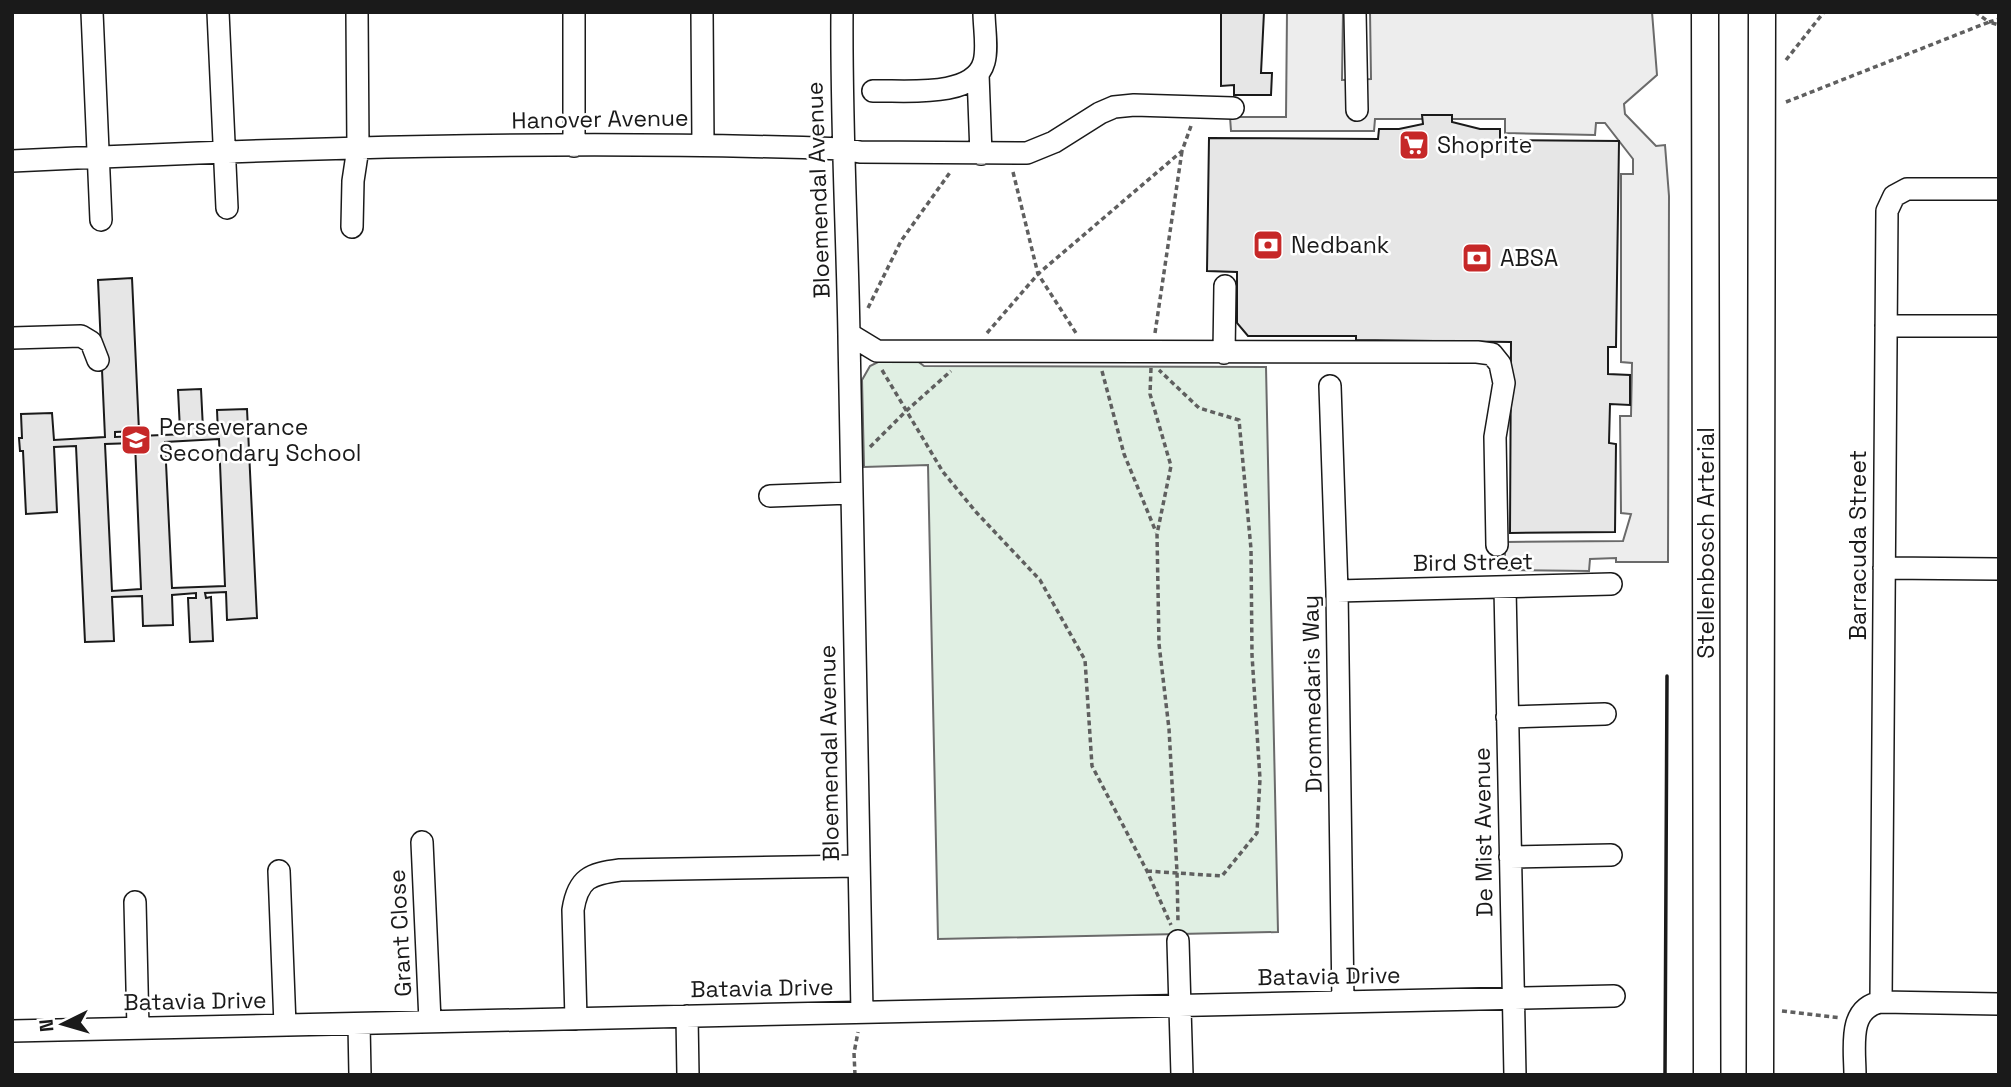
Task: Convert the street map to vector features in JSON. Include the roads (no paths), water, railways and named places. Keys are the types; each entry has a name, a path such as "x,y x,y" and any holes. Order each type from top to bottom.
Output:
{"main road":[{"name":"Stellenbosch Arterial","path":"1706,12 1707,1075"},
{"path":"1760,1075 1762,12"}],"street":[{"path":"92,12 101,220"},
{"path":"218,12 228,208"},
{"path":"352,227 353,181 358,148 357,12"},
{"path":"574,12 574,146"},
{"path":"702,12 703,144"},
{"name":"Bloemendal Avenue","path":"842,12 843,149 863,343 849,370 862,1012"},
{"path":"873,91 954,88 969,82 978,74 984,61 984,12"},
{"path":"1355,12 1357,110"},
{"path":"978,74 981,154"},
{"name":"Hanover Avenue","path":"12,161 223,151 703,144 843,149 860,152 1027,153 1114,107 1134,105 1233,108"},
{"name":"Barracuda Street","path":"1881,1002 1886,211 1894,196 1915,188 1999,189"},
{"path":"1224,353 1225,286"},
{"path":"1886,326 1999,326"},
{"path":"12,338 81,336 91,342 98,360"},
{"path":"849,370 863,343 973,352 1492,354 1500,364 1504,383 1495,437 1497,545"},
{"name":"Drommedaris Way","path":"1330,386 1337,591 1343,1002"},
{"path":"770,496 850,493"},
{"path":"1884,568 1999,569"},
{"name":"Bird Street","path":"1337,591 1611,584"},
{"name":"De Mist Avenue","path":"1504,588 1515,1075"},
{"path":"1507,717 1605,715"},
{"name":"Grant Close","path":"422,842 430,1021"},
{"path":"1510,857 1611,855"},
{"path":"576,1019 573,910 575,893 584,880 599,873 620,870 858,866"},
{"path":"279,871 285,1025"},
{"path":"135,902 138,1028"},
{"path":"1178,941 1182,1075"},
{"name":"Batavia Drive","path":"12,1031 1614,996"},
{"path":"1855,1075 1856,1022 1868,1006 1881,1002 1999,1004"},
{"path":"687,1016 688,1075"},
{"path":"359,1024 360,1075"}],"place":[{"name":"Shoprite","path":"1414,145"},
{"name":"Nedbank","path":"1268,245"},
{"name":"ABSA","path":"1477,258"},
{"name":"Perseverance Secondary School","path":"136,440"}]}
